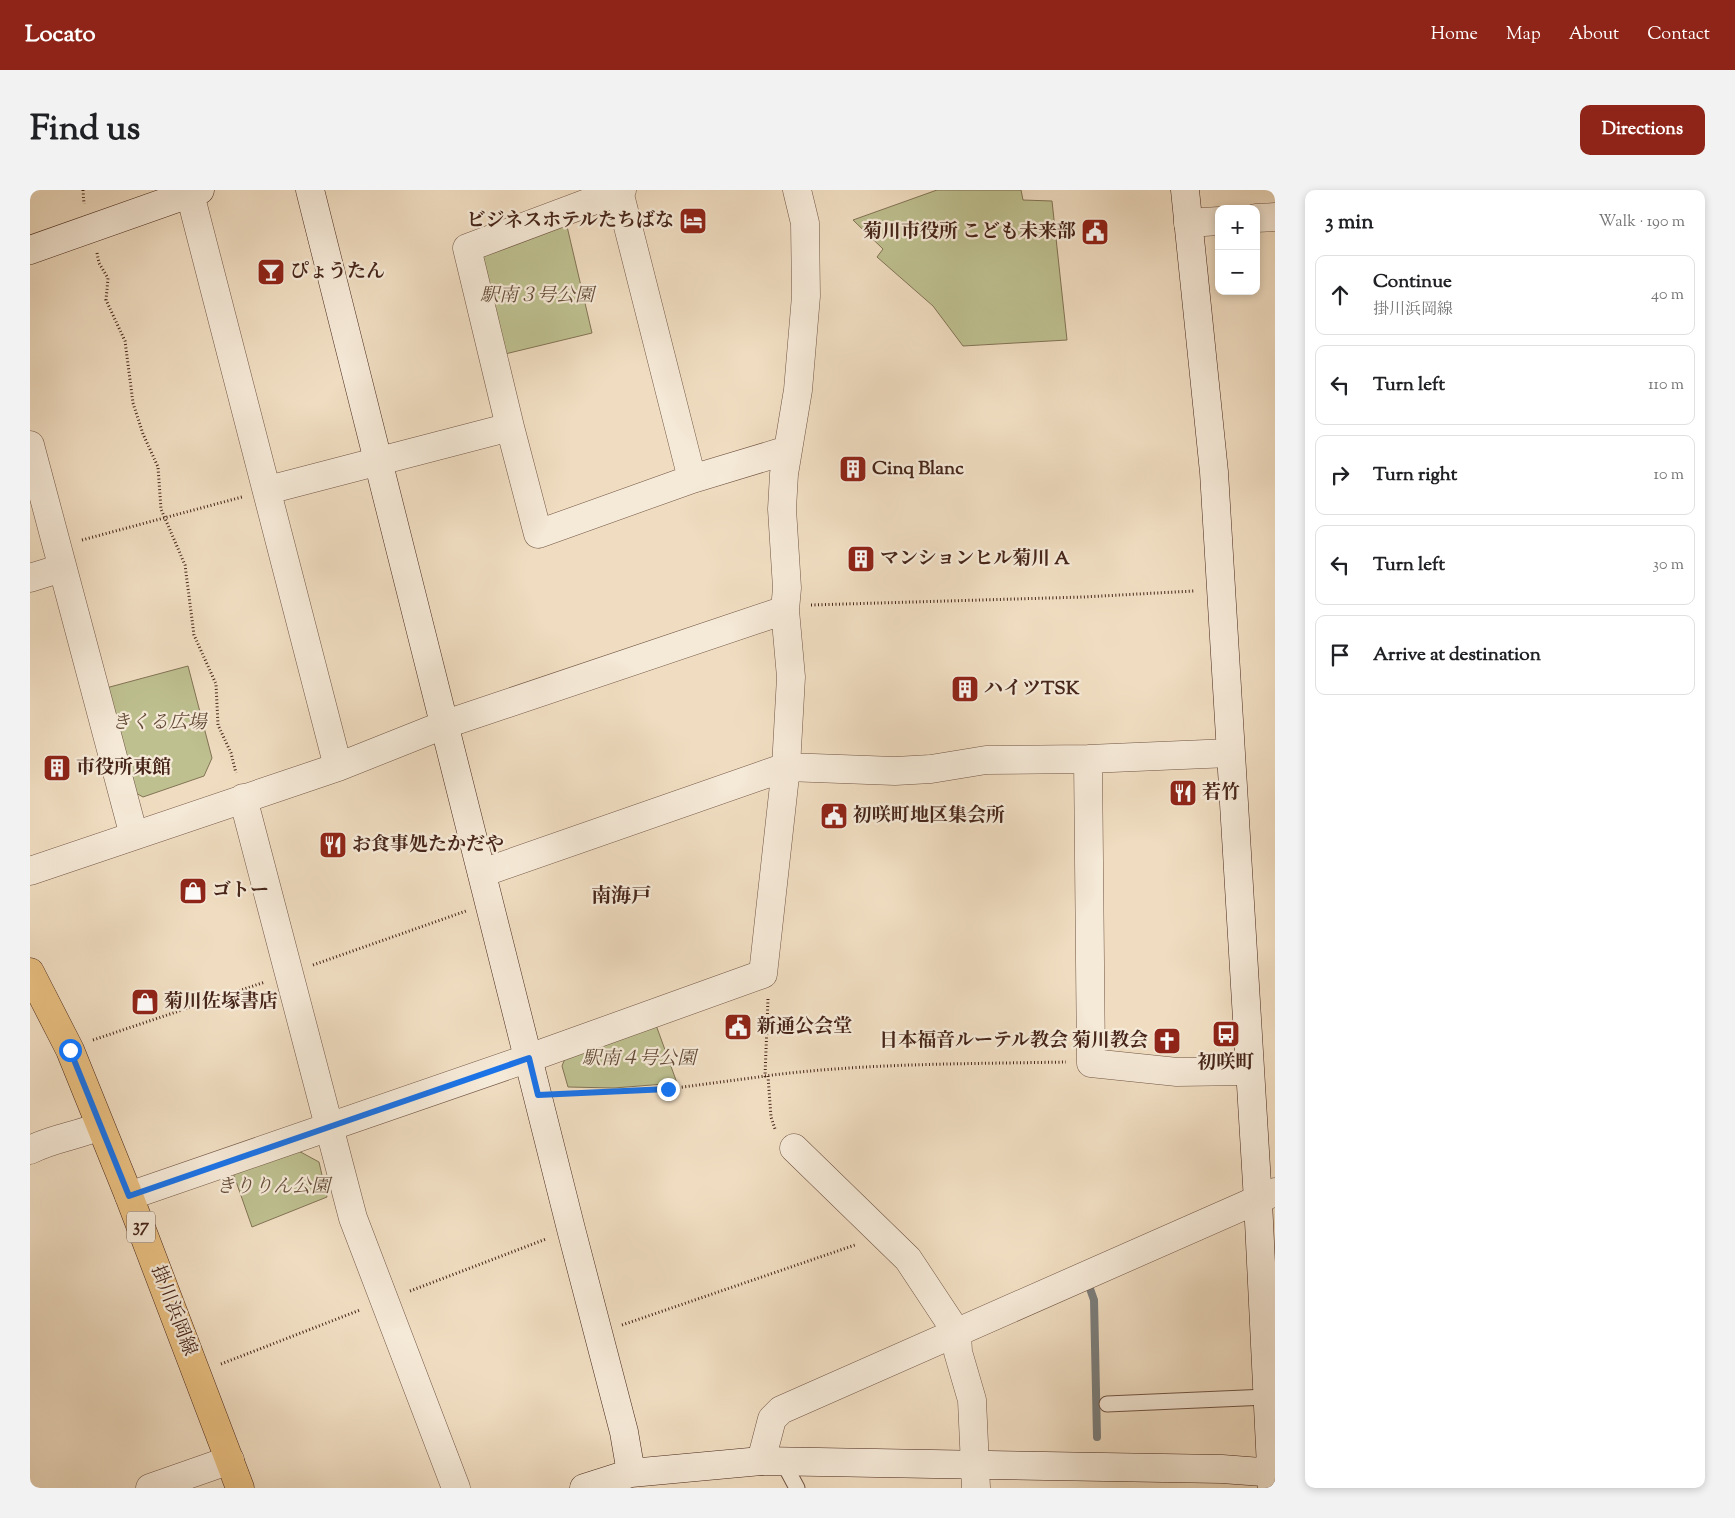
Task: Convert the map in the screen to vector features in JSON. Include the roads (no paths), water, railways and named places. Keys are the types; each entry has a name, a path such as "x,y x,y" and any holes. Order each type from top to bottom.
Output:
{"main road":[{"name":"掛川浜岡線","path":"30,972 70,1050 129,1196 240,1488"}],"street":[{"path":"310,190 377,461 446,724 571,1229 624,1432 631,1473"},
{"path":"692,478 621,190 467,248 538,534 692,478 788,450"},
{"path":"129,1196 529,1058 763,974 786,767 791,678 785,608 787,588 782,509 788,450 798,390 806,296 805,223 797,190"},
{"path":"584,1488 631,1473 772,1462 975,1477 1222,1469 1273,1478 1267,1397 1266,1196 1249,1071 1214,472 1184,190"},
{"path":"30,250 193,191 338,767"},
{"path":"1260,218 1275,217"},
{"path":"1188,223 1215,221"},
{"path":"268,490 510,427"},
{"path":"30,445 134,836"},
{"path":"30,578 59,557"},
{"path":"30,870 338,767 446,724 785,608"},
{"path":"482,874 786,767 895,771 931,769 986,760 1088,759 1230,753"},
{"path":"1088,759 1091,1063 1177,1072 1249,1071"},
{"path":"243,798 353,1218 456,1488"},
{"path":"30,1150 55,1140 80,1135 100,1126"},
{"path":"794,1148 908,1259 957,1332 958,1352 972,1400 975,1477"},
{"path":"772,1462 772,1419 780,1410 1266,1196"},
{"path":"150,1488 230,1460"}],"lane":[{"path":"1107,1404 1267,1397"},
{"path":"772,1462 797,1488"}],"waterway":[{"path":"1088,1283 1094,1300 1097,1437"}],"place":[{"name":"ビジネスホテルたちばな","path":"693,221"},
{"name":"菊川市役所 こども未来部","path":"1095,232"},
{"name":"ぴょうたん","path":"271,272"},
{"name":"Cinq Blanc","path":"853,469"},
{"name":"マンションヒル菊川 A","path":"861,559"},
{"name":"ハイツTSK","path":"965,689"},
{"name":"市役所東館","path":"57,768"},
{"name":"若竹","path":"1183,793"},
{"name":"初咲町地区集会所","path":"834,816"},
{"name":"お食事処たかだや","path":"333,845"},
{"name":"ゴトー","path":"193,891"},
{"name":"菊川佐塚書店","path":"145,1002"},
{"name":"新通公会堂","path":"738,1027"},
{"name":"初咲町","path":"1226,1034"},
{"name":"日本福音ルーテル教会 菊川教会","path":"1167,1041"}],"district":[{"name":"南海戸","path":"621,897"}],"park label":[{"name":"駅南３号公園","path":"537,296"},
{"name":"きくる広場","path":"159,723"},
{"name":"駅南４号公園","path":"639,1059"},
{"name":"きりりん公園","path":"273,1187"}]}
